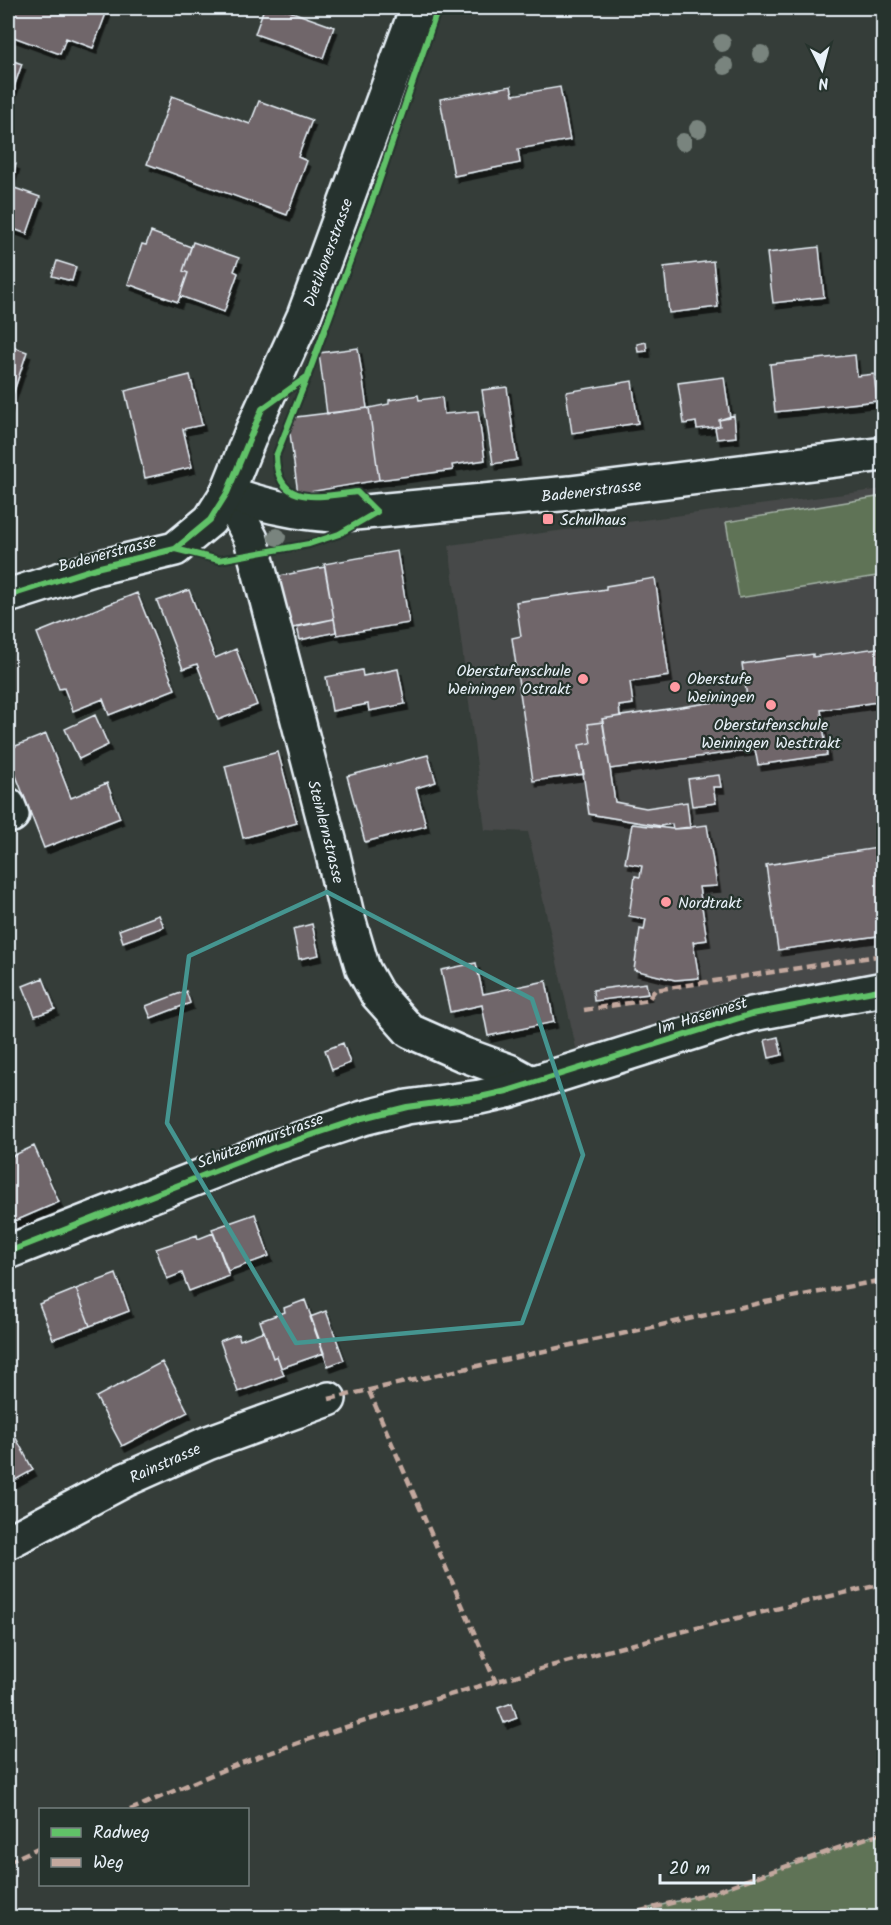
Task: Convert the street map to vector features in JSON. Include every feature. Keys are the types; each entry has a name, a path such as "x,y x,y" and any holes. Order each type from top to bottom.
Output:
{"street":[{"name":"Dietikonerstrasse","path":"228,493 252,431 304,316 417,8"},
{"name":"Badenerstrasse","path":"8,596 96,568 175,549 210,520 228,493 268,506 333,515 570,493 884,454"},
{"name":"Steinlernstrasse","path":"228,493 251,539 347,915 363,969 377,994 410,1031 462,1054 509,1071 531,1083"},
{"name":"Im Hasennest","path":"531,1083 752,1014 884,989"},
{"name":"Schützenmurstrasse","path":"8,1252 273,1148 363,1118 407,1107 480,1097 531,1083"},
{"name":"Rainstrasse","path":"8,1542 125,1480 208,1443 329,1400"}],"highlighted area":[{"path":"327,892 532,999 583,1155 522,1323 296,1343 167,1123 189,956"}],"shaded area":[{"name":"Oberstufe Weiningen","path":"883,489 883,979 577,1052 528,832 485,830 449,545"}],"green space":[{"path":"883,496 883,575 739,598 726,522"},
{"path":"883,1832 883,1917 614,1917 713,1892"}],"building":[{"path":"10,8 99,8 107,11 93,48 66,38 60,54 8,35"},
{"path":"264,8 281,8 334,27 323,58 255,34"},
{"path":"8,59 22,64 8,104"},
{"path":"511,86 513,95 560,87 570,140 518,149 520,163 454,176 440,99"},
{"path":"172,96 250,124 259,101 312,120 298,157 307,161 287,215 147,164"},
{"path":"8,161 16,164 9,186 40,197 27,234 8,227"},
{"path":"151,232 191,247 183,271 188,273 178,302 128,284 142,244 146,245"},
{"path":"193,242 239,258 234,271 238,273 224,312 180,296 188,273 183,271"},
{"path":"819,247 824,297 773,303 767,253"},
{"path":"57,261 76,267 72,281 52,276"},
{"path":"713,261 718,307 669,313 664,267"},
{"path":"646,342 647,351 638,352 637,344"},
{"path":"8,345 27,352 8,409"},
{"path":"358,348 367,408 327,414 319,353"},
{"path":"855,355 857,376 874,374 877,401 775,412 770,364"},
{"path":"190,375 202,425 183,429 192,467 145,478 125,391"},
{"path":"724,377 730,418 719,420 720,426 715,427 697,429 696,422 684,424 678,383"},
{"path":"632,381 638,423 572,433 566,392"},
{"path":"507,387 517,460 493,464 482,390"},
{"path":"418,395 419,400 442,397 444,414 478,411 485,460 452,465 453,470 379,480 369,408 389,404 389,400"},
{"path":"369,408 379,480 298,494 288,418"},
{"path":"734,415 736,437 717,439 715,427 720,426 719,420"},
{"path":"397,551 409,623 337,635 324,564"},
{"path":"325,567 334,619 283,630 274,577"},
{"name":"Oberstufenschule Weiningen Ostrakt","path":"655,578 669,676 630,682 633,704 619,706 620,716 588,724 591,743 579,745 584,774 533,781 512,638 521,636 516,602 606,589 606,586"},
{"path":"189,590 215,658 236,649 257,705 218,720 197,664 183,669 157,601"},
{"path":"137,593 175,689 109,715 103,699 73,711 64,688 59,689 37,633"},
{"path":"334,619 336,632 300,640 297,626"},
{"name":"Oberstufenschule Weiningen Westtrakt","path":"884,647 884,701 821,710 827,755 758,765 755,749 610,769 602,719 747,697 742,664"},
{"path":"398,669 405,704 369,711 368,704 332,711 326,677 362,670 363,676"},
{"path":"95,715 108,745 79,759 65,729"},
{"path":"603,722 615,802 646,808 687,802 690,828 673,829 672,824 660,826 589,814 579,745 591,743 588,724"},
{"path":"46,734 71,798 107,783 120,818 44,848 8,755 8,749"},
{"path":"278,752 297,823 243,838 225,766"},
{"path":"428,755 436,782 416,788 426,826 365,842 347,776"},
{"path":"719,775 721,787 713,787 716,803 692,806 688,779"},
{"name":"Nordtrakt","path":"632,824 673,829 707,825 717,886 699,887 707,940 693,942 699,978 675,980 634,970 640,929 644,930 646,919 629,916 635,876 640,877 642,866 625,863"},
{"path":"884,847 884,935 778,950 766,865"},
{"path":"159,915 164,927 123,942 119,930"},
{"path":"312,924 319,955 299,959 293,929"},
{"path":"476,963 483,994 546,981 554,1022 488,1036 482,1005 450,1012 441,970"},
{"path":"43,978 55,1009 35,1016 23,986"},
{"path":"646,983 648,994 594,1001 593,990"},
{"path":"186,991 190,1003 151,1018 146,1006"},
{"path":"778,1037 782,1055 769,1058 765,1040"},
{"path":"343,1043 350,1063 332,1070 325,1050"},
{"path":"34,1146 59,1202 8,1224 8,1158"},
{"path":"255,1214 269,1256 228,1271 212,1229"},
{"path":"213,1233 229,1276 189,1291 182,1273 167,1279 156,1249 197,1235 198,1239"},
{"path":"116,1274 129,1311 90,1326 76,1289"},
{"path":"76,1289 90,1326 53,1339 39,1304"},
{"path":"305,1300 324,1353 281,1368 277,1356 273,1358 260,1321 285,1312 284,1308"},
{"path":"326,1311 344,1360 328,1366 310,1317"},
{"path":"264,1331 273,1358 277,1356 284,1375 238,1392 220,1341 238,1334 240,1340"},
{"path":"162,1362 188,1412 122,1446 96,1397"},
{"path":"8,1423 33,1470 8,1484"},
{"path":"512,1703 517,1718 504,1723 498,1708"}],"marked path":[{"path":"584,1010 648,1000 655,990 884,955"},
{"path":"329,1399 760,1303 884,1280"},
{"path":"369,1391 496,1683"},
{"path":"135,1808 244,1762 322,1735 481,1686 642,1642 884,1584"},
{"path":"614,1918 713,1892 884,1832"},
{"path":"8,1862 39,1847"}],"cycle path":[{"path":"175,549 219,560 309,544 339,534 377,512 357,492 329,496 303,495 292,492 284,485 278,473 276,456 376,190 438,8"},
{"path":"8,596 96,568 175,549 210,520 227,493 262,409 308,376"},
{"path":"8,1252 273,1148 363,1118 407,1107 507,1091 752,1014 884,989"}],"place":[{"name":"Schulhaus","path":"548,519"},
{"name":"Oberstufenschule Weiningen Ostrakt","path":"583,679"},
{"name":"Oberstufe Weiningen","path":"675,687"},
{"name":"Oberstufenschule Weiningen Westtrakt","path":"771,705"},
{"name":"Nordtrakt","path":"666,902"}]}
